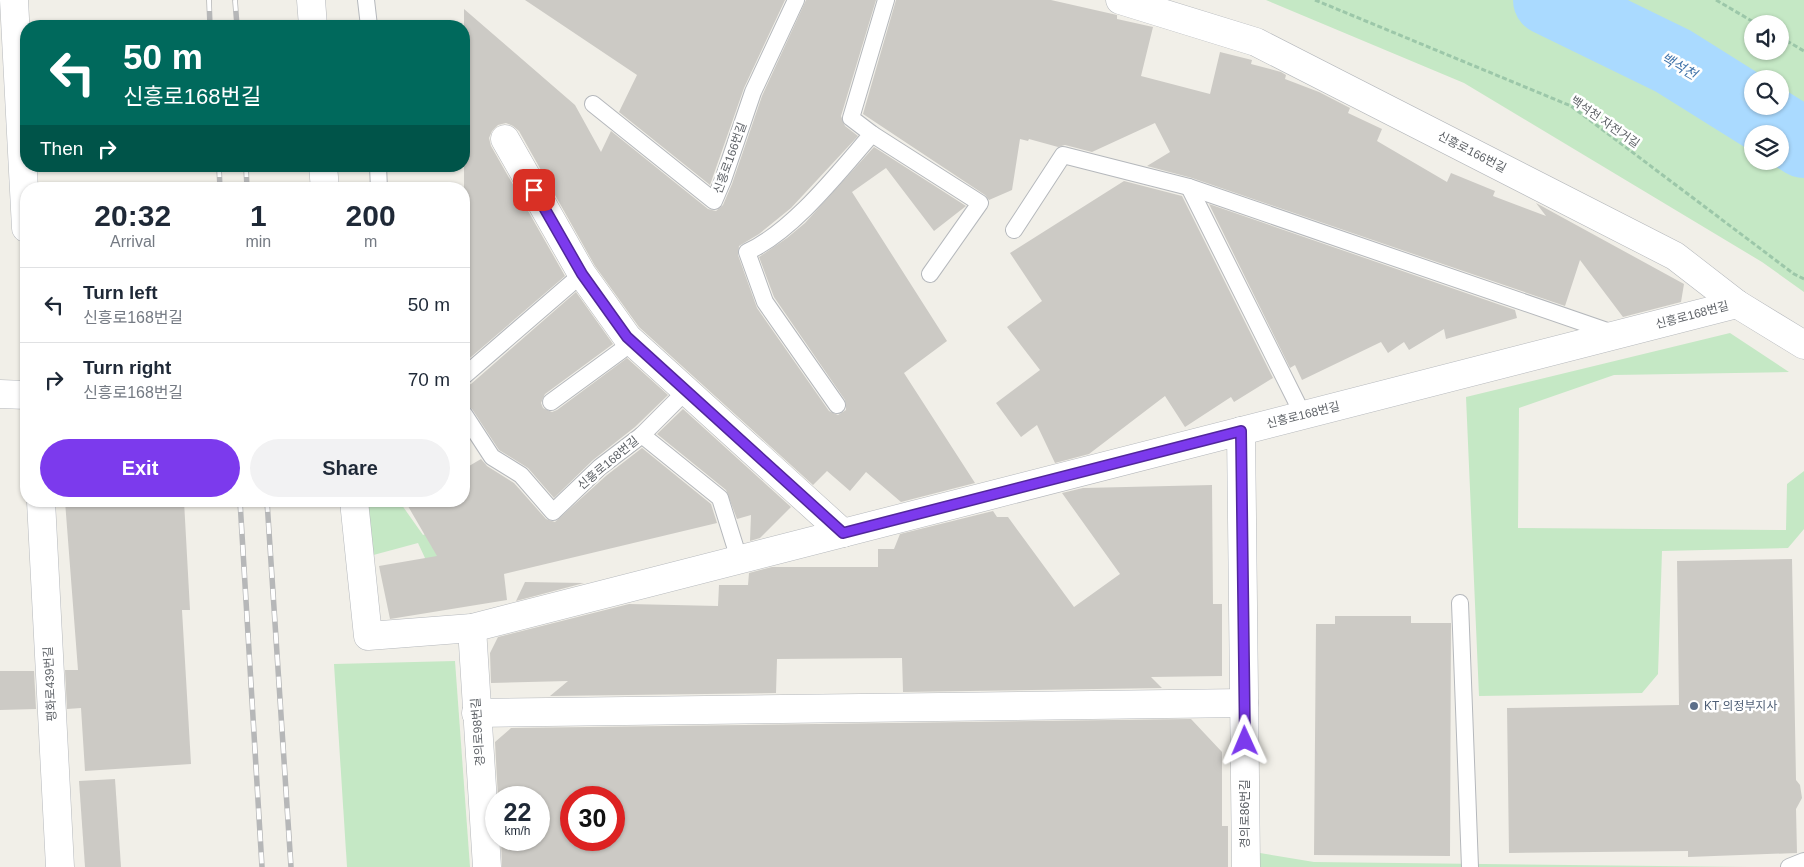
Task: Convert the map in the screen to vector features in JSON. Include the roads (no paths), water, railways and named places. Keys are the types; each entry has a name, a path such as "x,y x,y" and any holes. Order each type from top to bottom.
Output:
{"street":[{"path":"14,0 20,114"},
{"path":"311,0 313,20"},
{"name":"신흥로166번길","path":"1120,0 1256,42 1675,256 1737,304 1804,345"},
{"path":"505,138 582,274 627,337 843,533"},
{"name":"신흥로168번길","path":"355,507 368,636 472,628 1737,304"},
{"path":"0,394 20,395"},
{"name":"경의로86번길","path":"1241,431 1246,867"},
{"name":"평화로439번길","path":"41,507 60,867"},
{"name":"경의로98번길","path":"472,628 487,867"},
{"path":"476,713 1244,703"}],"lane":[{"path":"366,0 368,20"},
{"name":"신흥로166번길","path":"592,104 714,201 753,92 796,0"},
{"path":"886,0 851,118 872,134 980,203 930,274"},
{"path":"837,406 765,302 746,252 764,244 818,196 872,134"},
{"path":"1014,230 1063,155 1189,187 1618,335"},
{"path":"1189,187 1303,415"},
{"path":"470,371 582,274"},
{"path":"552,402 622,350 627,337"},
{"path":"642,435 686,391"},
{"name":"신흥로168번길","path":"470,423 492,458 521,475 553,512 600,467 642,435 720,498 739,560"},
{"path":"1460,603 1470,867"},
{"path":"1789,867 1804,861"}],"waterway":[{"name":"백석천","path":"1548,0 1673,61 1804,143"}],"railway":[{"path":"209,0 210,20"},
{"path":"235,0 237,20"},
{"path":"219,172 220,182"},
{"path":"246,172 247,182"},
{"path":"240,507 262,867"},
{"path":"267,507 291,867"}],"place":[{"name":"KT 의정부지사","path":"1694,706"}]}
